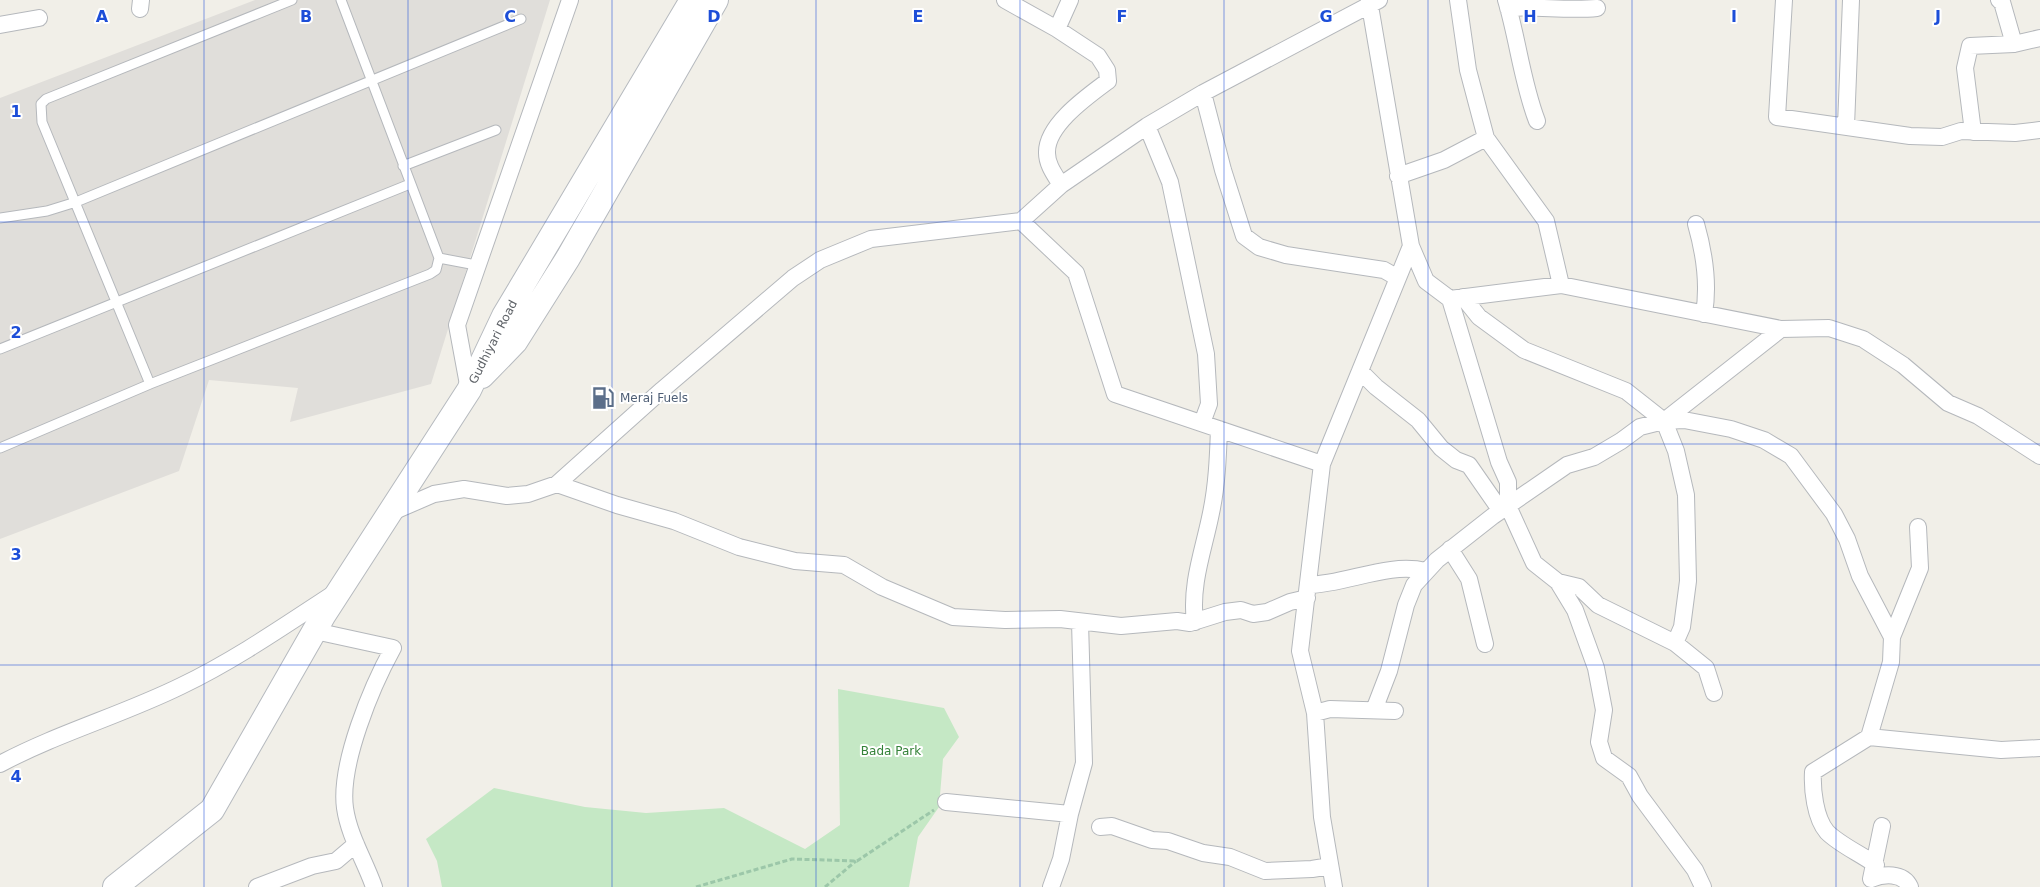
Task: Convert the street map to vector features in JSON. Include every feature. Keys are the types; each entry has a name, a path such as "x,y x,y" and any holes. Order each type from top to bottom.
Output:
{"street":[{"path":"115,887 212,810 341,588 469,390 457,325 476,265 570,0"},
{"name":"Gudhiyari Road","path":"469,390 504,316 692,0"},
{"name":"Gudhiyari Road","path":"469,390 515,342 568,258 716,0"},
{"path":"1005,0 1057,29 1098,56 1107,70 1108,81 1084,99 1051,136 1047,152 1048,163 1061,185"},
{"path":"1057,29 1070,0"},
{"path":"1458,0 1468,70 1486,138 1546,221 1561,285"},
{"path":"1784,0 1777,117 1910,136 1942,137 1961,132 2015,133 2040,130"},
{"path":"1846,126 1851,0"},
{"path":"1999,0 2002,2 2014,44"},
{"path":"390,513 434,494 464,489 507,496 528,494 557,484 662,390 793,278 820,260 871,239 1021,221 1061,185 1147,126 1203,93 1373,2 1380,78 1411,246 1426,281 1456,298 1524,350 1626,391 1664,421 1676,451 1686,495 1688,581 1682,627 1675,643"},
{"path":"1537,121 1527,96 1524,72 1507,4 1574,10 1598,8"},
{"path":"0,25 39,18"},
{"path":"1973,132 1965,68 1970,46 2014,44 2040,38"},
{"path":"1203,93 1223,170 1244,236 1259,247 1286,254 1384,270 1398,278"},
{"path":"1147,126 1170,182 1206,354 1209,404 1202,423"},
{"path":"1398,176 1444,160 1486,138"},
{"path":"1021,221 1076,273 1115,394 1322,464"},
{"path":"1696,224 1702,248 1706,302 1704,314"},
{"path":"1334,887 1322,817 1315,712 1300,651 1322,464 1411,246"},
{"path":"1456,298 1561,285 1781,329 1829,328 1863,339 1903,365 1948,403 1978,416 2040,456"},
{"path":"1456,298 1499,462 1508,482 1505,508"},
{"path":"1664,421 1781,329"},
{"path":"1360,371 1376,387 1418,420 1441,448 1456,460 1469,465 1505,508 1534,563 1558,582 1575,610 1596,668 1604,710 1600,742 1604,758 1629,776 1640,796 1695,870 1703,887"},
{"path":"1374,710 1390,671 1406,605 1414,584 1426,571 1450,549 1505,508 1568,465 1594,457 1621,442 1640,427 1664,421 1684,420 1731,429 1764,440 1791,456 1834,514 1847,540 1860,576 1892,637"},
{"path":"1194,622 1197,570 1211,512 1219,429"},
{"path":"557,484 617,505 674,521 739,547 795,561 844,565 882,587 953,617 1005,620 1060,619 1121,626 1177,621 1194,622 1225,612 1241,610 1253,614 1267,612 1290,602 1308,591 1364,575 1415,568 1426,571"},
{"path":"1869,737 1891,662 1892,637 1920,568 1918,527"},
{"path":"1450,549 1469,579 1485,644"},
{"path":"1558,582 1578,587 1598,605 1675,643 1706,668 1714,693"},
{"path":"0,764 26,750 181,686 245,651 341,588"},
{"path":"1051,887 1061,859 1070,814 1084,763 1080,622"},
{"path":"315,631 393,648 372,690 352,748 346,785 345,808 356,844 374,887"},
{"path":"1315,712 1330,709 1395,711"},
{"path":"1876,865 1827,831 1818,814 1812,783 1813,772 1869,737 2001,750 2040,748"},
{"path":"946,802 1070,814"},
{"path":"1100,827 1112,826 1152,840 1168,841 1203,853 1230,857 1265,871 1312,869 1330,866"},
{"path":"1882,826 1876,865 1871,879 1882,874 1895,876 1908,883 1910,887"},
{"path":"257,887 312,866 336,861 356,844"}],"lane":[{"path":"150,384 42,122 41,104 46,99 292,0"},
{"path":"0,448 150,384 436,270 438,258 341,0"},
{"path":"0,218 47,211 76,202 521,20"},
{"path":"403,166 496,130"},
{"path":"0,348 410,184"},
{"path":"438,258 476,265"}],"path":[{"path":"825,887 857,861 946,802"},
{"path":"696,887 792,859 857,861"}],"shaded area":[{"path":"255,0 550,0 431,384 290,422 298,388 209,380 179,471 0,539 0,98"}],"green space":[{"name":"Bada Park","path":"838,689 944,708 959,737 943,759 939,807 918,837 909,887 442,887 437,861 426,839 494,788 585,807 646,813 724,808 805,849 840,825"}],"place":[{"name":"Meraj Fuels","path":"603,398"}]}
